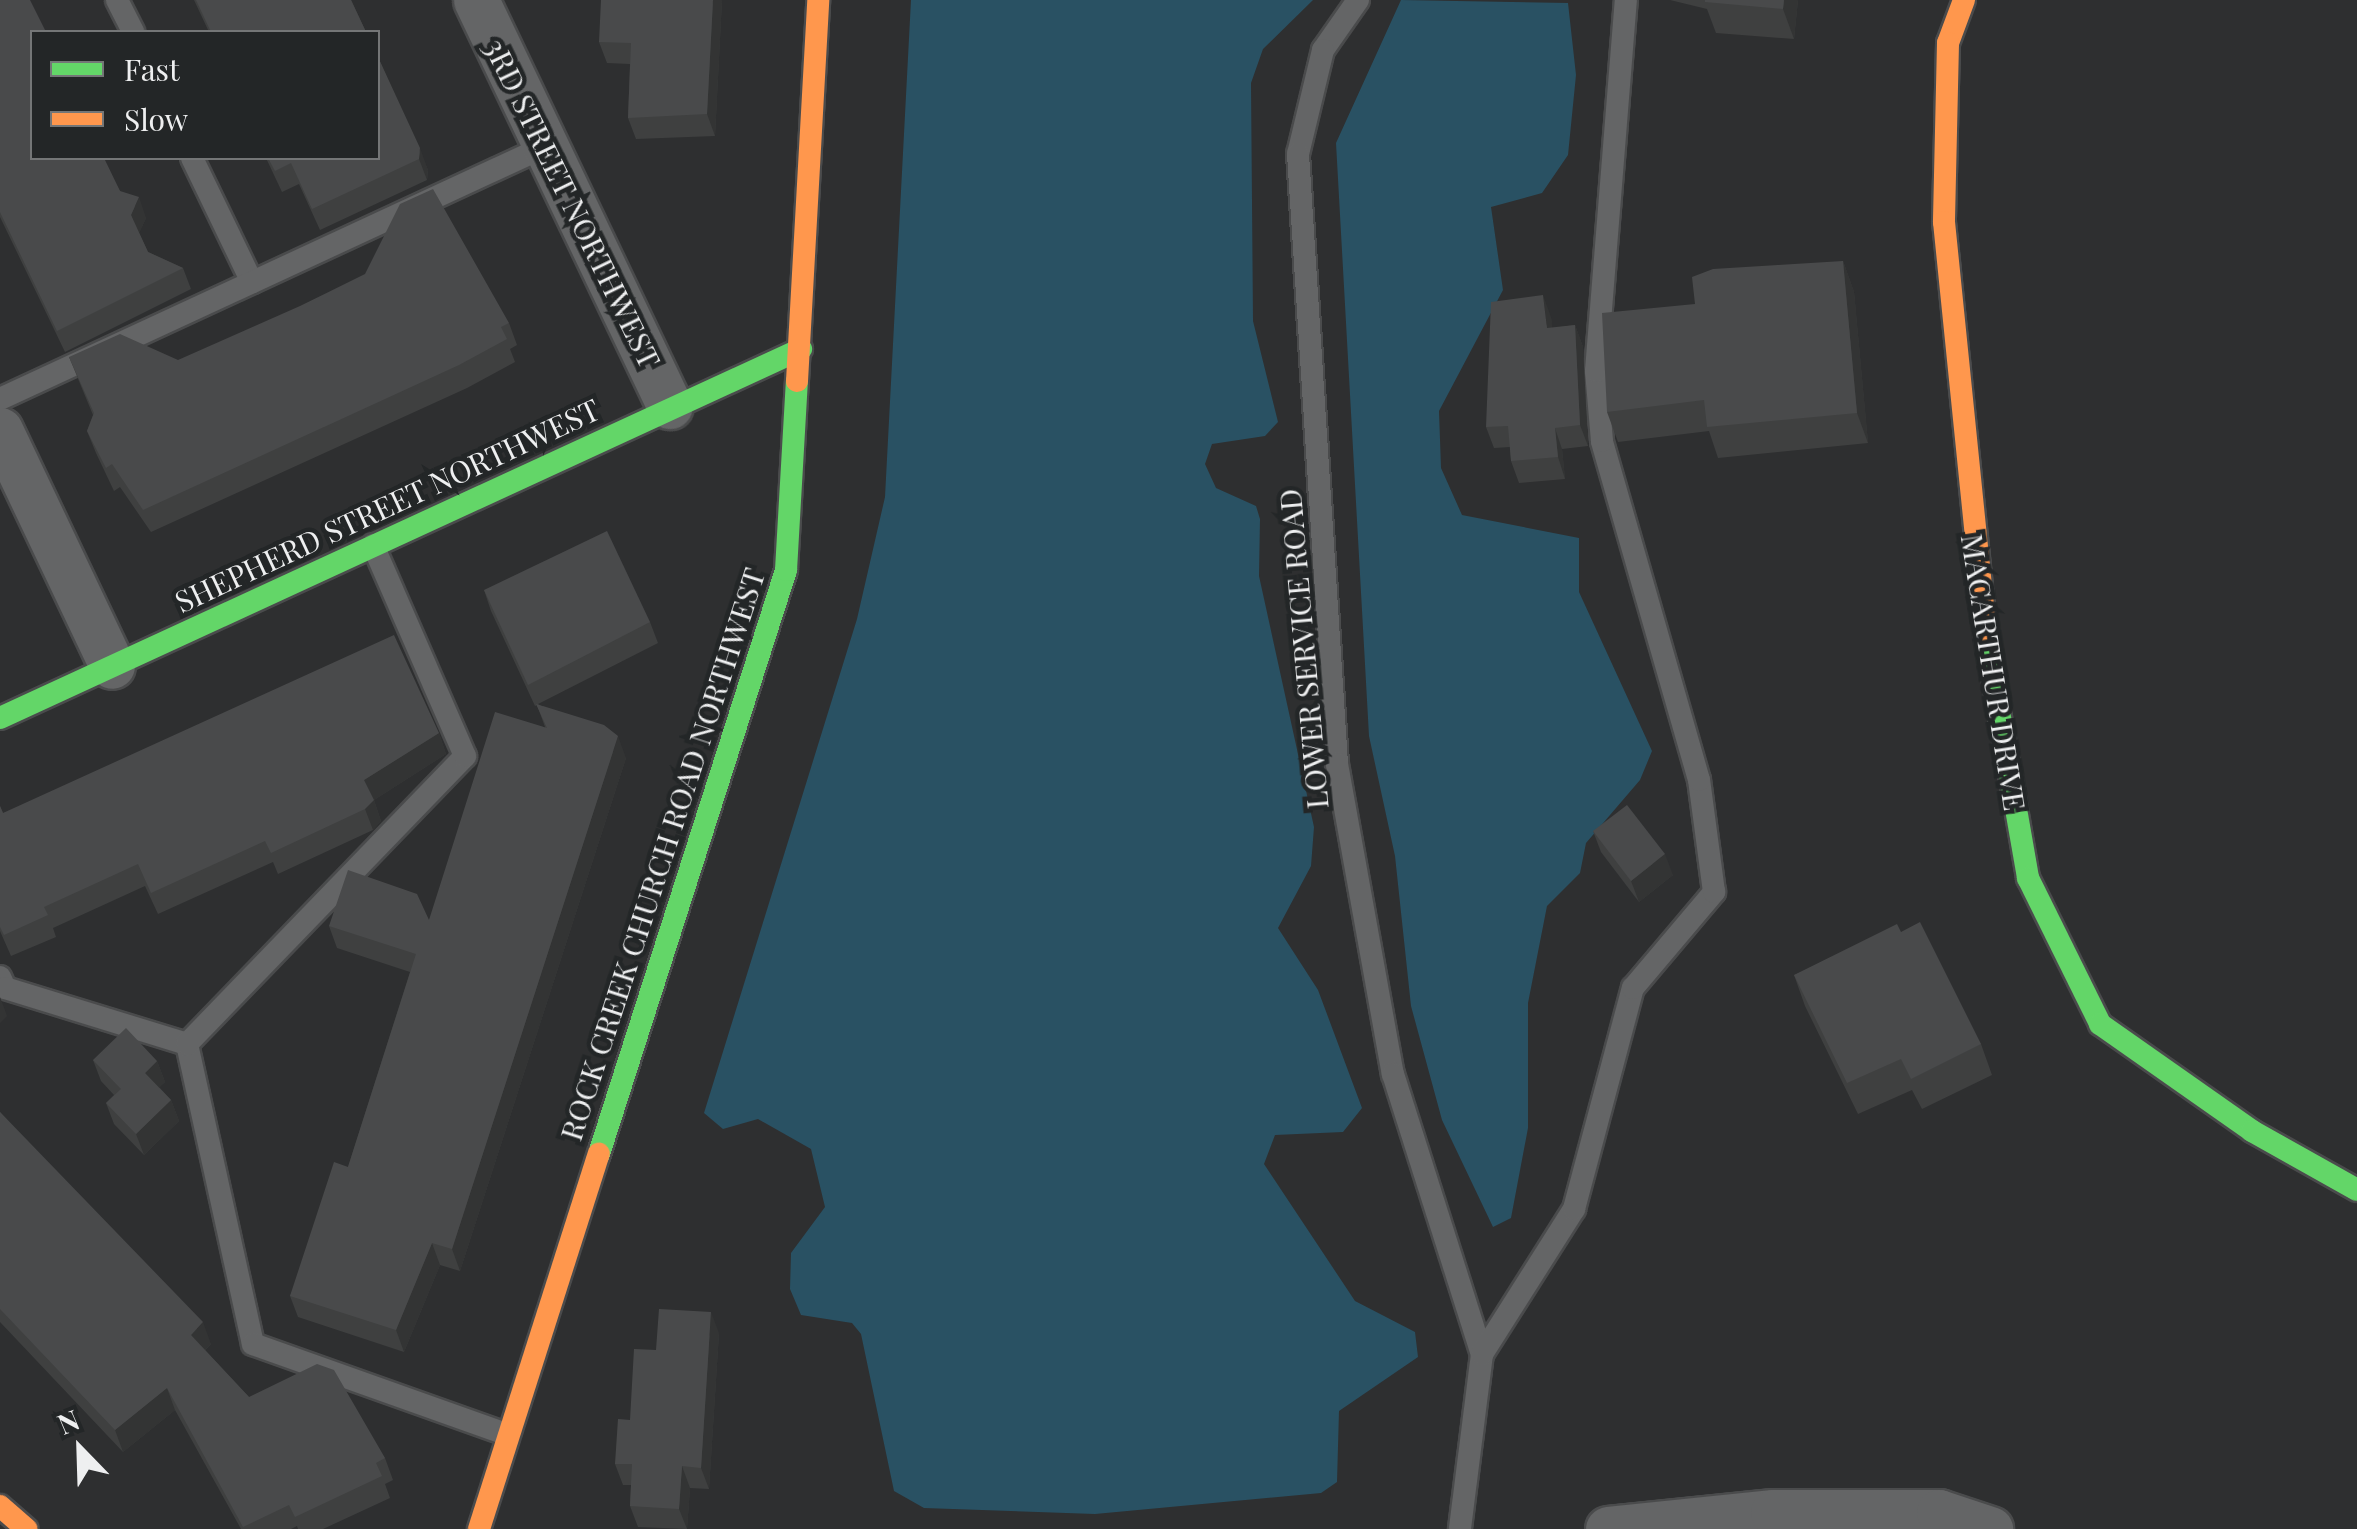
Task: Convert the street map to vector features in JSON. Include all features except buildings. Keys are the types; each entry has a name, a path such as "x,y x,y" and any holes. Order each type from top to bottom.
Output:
{"street":[{"name":"3RD STREET NORTHWEST","path":"476,0 670,406"},
{"name":"ROCK CREEK CHURCH ROAD NORTHWEST","path":"479,1529 506,1434 773,620 792,523 818,0"},
{"name":"MACARTHUR DRIVE","path":"1964,0 1948,44 1944,222 1974,572 2028,878 2100,1024 2252,1131 2357,1190"},
{"name":"SHEPHERD STREET NORTHWEST","path":"0,718 670,406 801,349"},
{"path":"0,430 112,666"},
{"path":"0,1506 26,1529"},
{"path":"1608,1529 1828,1512 1939,1512 1990,1529"}],"lane":[{"path":"117,0 132,30"},
{"name":"LOWER SERVICE ROAD","path":"1358,0 1323,50 1298,154 1338,764 1393,1074 1482,1354 1460,1529"},
{"path":"1482,1354 1574,1209 1634,988 1714,892 1699,780 1602,442 1596,370 1626,0"},
{"path":"0,400 546,146"},
{"path":"193,160 252,282"},
{"path":"188,1044 465,756 373,545"},
{"path":"0,978 5,988 188,1044"},
{"path":"188,1044 253,1344 506,1434"}],"shaded area":[{"path":"911,0 1313,0 1263,49 1251,83 1253,321 1278,422 1265,436 1212,444 1205,464 1216,488 1256,506 1260,519 1259,576 1314,827 1311,866 1278,928 1318,990 1362,1108 1343,1132 1275,1135 1264,1164 1355,1301 1415,1332 1418,1357 1339,1411 1337,1482 1321,1493 1095,1514 924,1508 894,1491 861,1334 852,1323 801,1315 790,1289 791,1253 825,1207 811,1149 758,1119 723,1129 704,1113 857,619 885,497"},
{"path":"1401,0 1568,3 1576,75 1568,155 1542,193 1491,207 1503,290 1439,411 1441,468 1462,515 1579,538 1579,592 1652,751 1640,780 1586,843 1580,873 1547,906 1528,1003 1528,1128 1511,1218 1493,1227 1442,1120 1411,1006 1395,856 1369,736 1336,143"}],"traffic: fast":[{"path":"0,718 801,349"},
{"path":"599,1154 786,570 797,381"},
{"path":"1986,637 2028,878 2100,1024 2252,1131 2357,1190"}],"traffic: slow":[{"path":"797,381 818,0"},
{"path":"1964,0 1948,43 1944,222 1986,637"},
{"path":"479,1529 599,1154"},
{"path":"0,1506 26,1529"}]}
